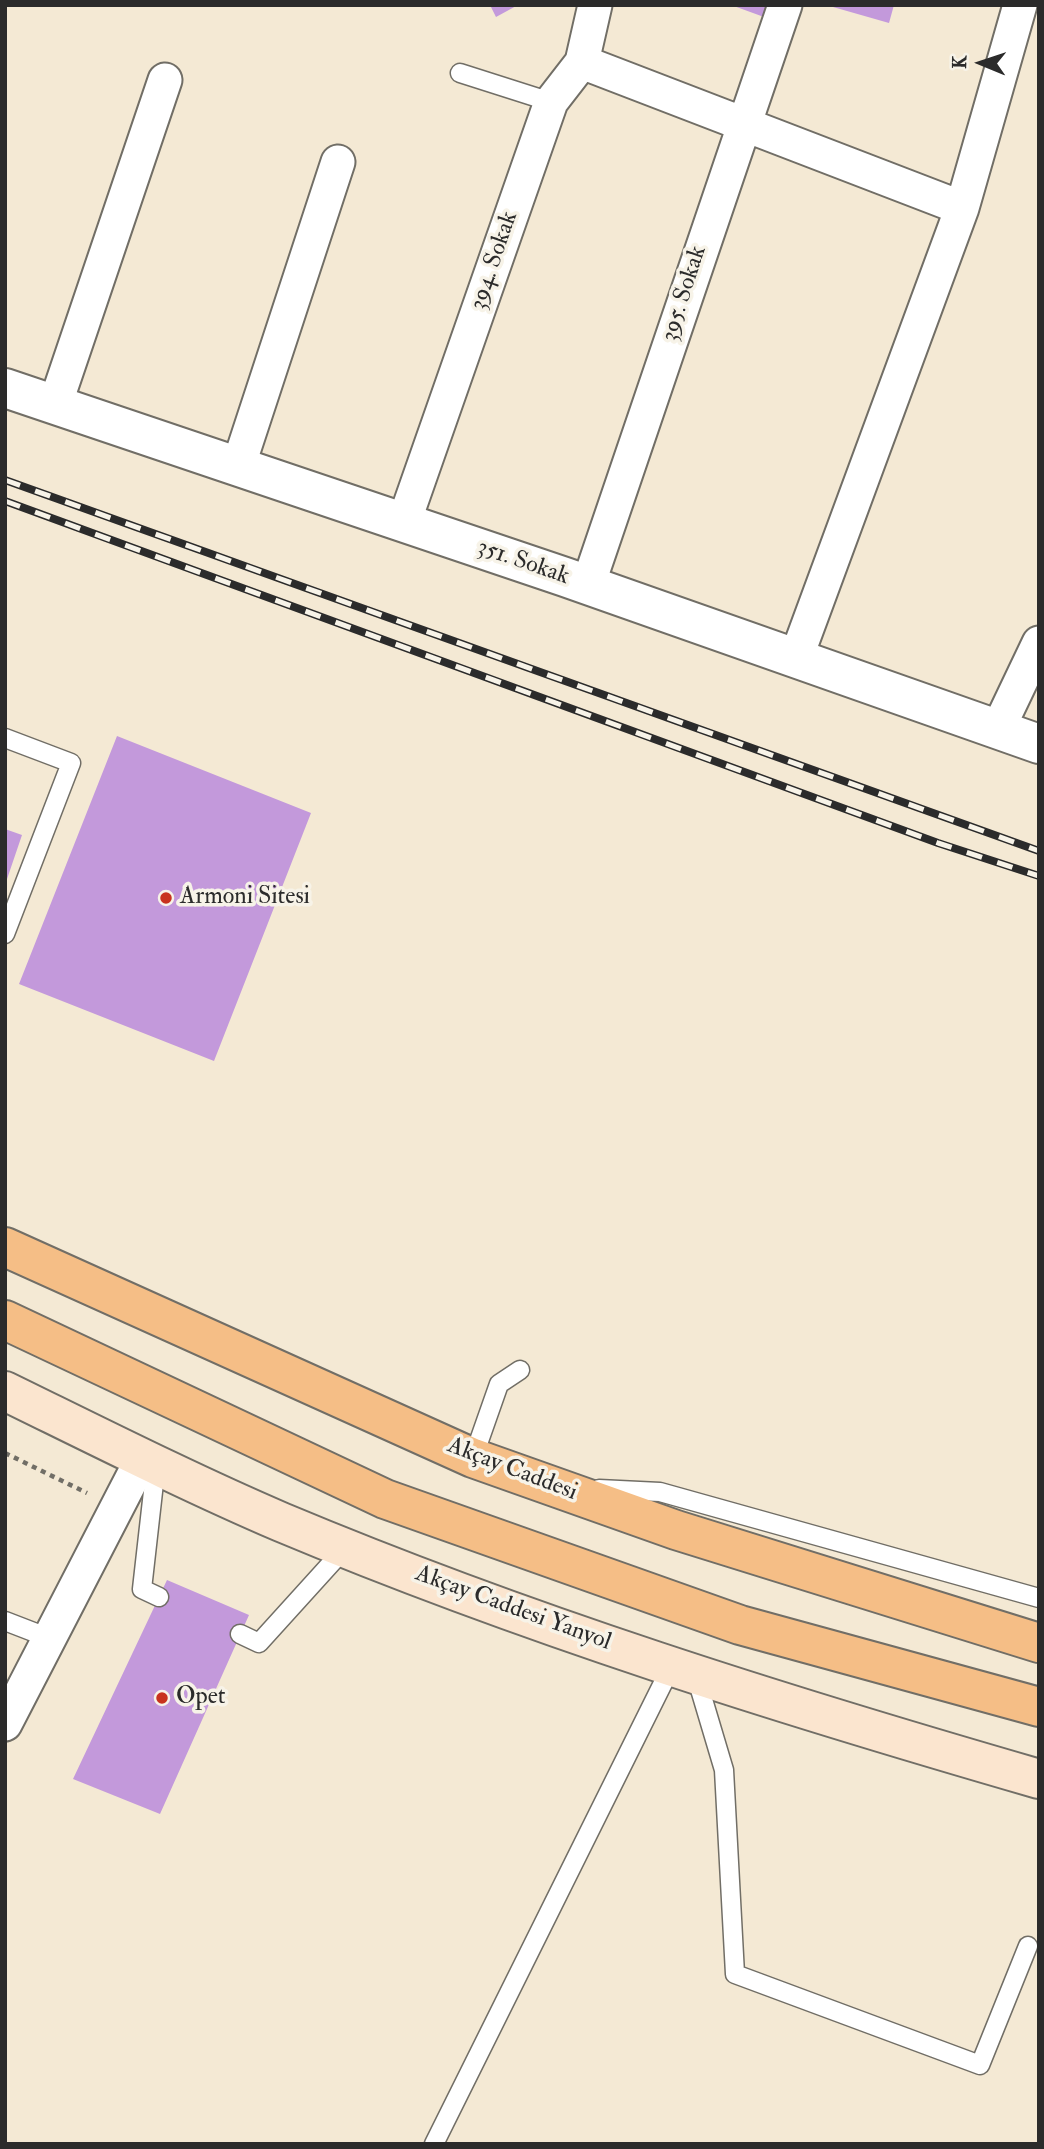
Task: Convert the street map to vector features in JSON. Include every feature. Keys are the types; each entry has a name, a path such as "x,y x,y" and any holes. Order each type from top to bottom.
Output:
{"highway":[{"name":"Akçay Caddesi","path":"5,1247 473,1458 862,1590 1039,1643"},
{"path":"5,1320 385,1499 740,1625 1039,1707"}],"main road":[{"name":"Akçay Caddesi Yanyol","path":"5,1391 149,1462 282,1522 555,1627 890,1736 1039,1779"}],"street":[{"name":"394. Sokak","path":"404,522 551,102 582,62 595,5"},
{"name":"395. Sokak","path":"588,584 742,123 785,5"},
{"path":"796,658 962,208 1020,5"},
{"path":"582,62 962,208"},
{"path":"55,405 165,80"},
{"path":"237,467 338,162"},
{"name":"351. Sokak","path":"5,388 588,584 1039,744"},
{"path":"998,729 1039,643"},
{"path":"5,1724 117,1507 149,1462"}],"lane":[{"path":"460,73 551,102"},
{"path":"5,738 71,763 5,934"},
{"path":"473,1458 499,1384 520,1370"},
{"path":"149,1462 142,1589 159,1597"},
{"path":"553,1487 660,1492 1039,1598"},
{"path":"240,1634 259,1643 346,1547"},
{"path":"5,1621 49,1638"},
{"path":"684,1669 724,1770 735,1974 980,2065 1028,1946"},
{"path":"433,2144 684,1669"}],"path":[{"path":"5,1453 117,1507"}],"building":[{"path":"490,5 518,5 496,17"},
{"path":"731,5 781,5 775,21"},
{"path":"826,5 894,5 889,23"},
{"name":"Armoni Sitesi","path":"117,736 311,813 214,1061 19,984"},
{"path":"5,829 22,835 6,882 5,882"},
{"path":"167,1580 249,1615 160,1814 73,1779"}],"railway":[{"path":"5,480 1039,851"},
{"path":"5,501 938,843 1039,876"}],"place":[{"name":"Armoni Sitesi","path":"166,898"},
{"name":"Opet","path":"162,1698"}]}
